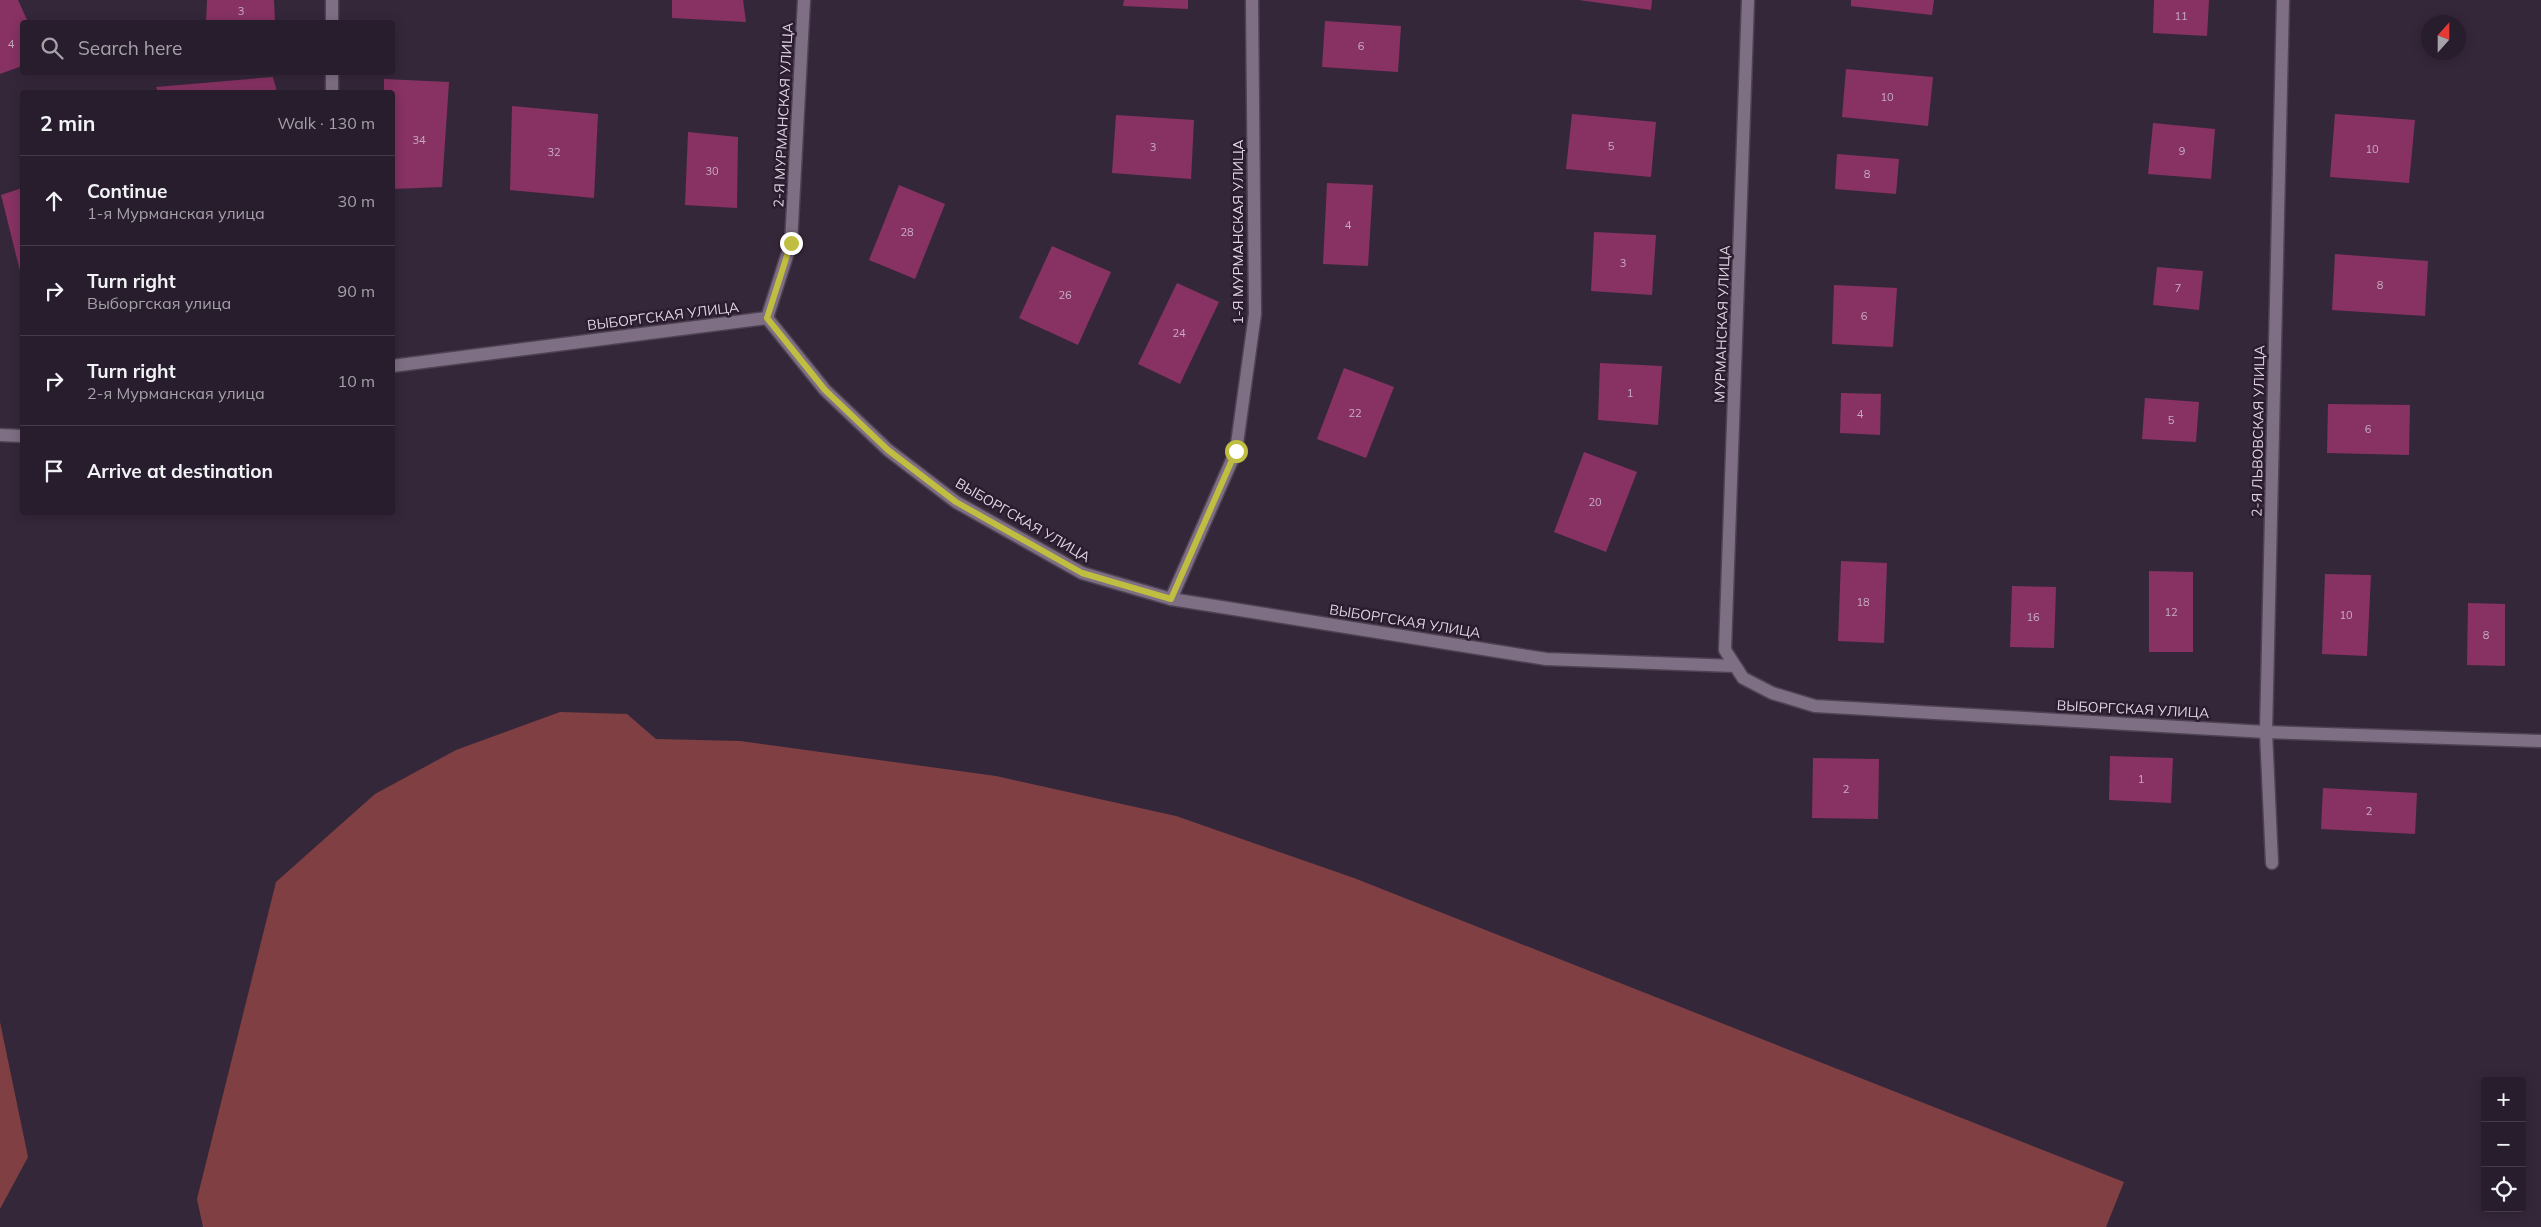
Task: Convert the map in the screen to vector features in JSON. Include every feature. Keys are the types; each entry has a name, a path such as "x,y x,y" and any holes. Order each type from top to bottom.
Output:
{"street":[{"path":"332,0 332,20"},
{"name":"2-Я МУРМАНСКАЯ УЛИЦА","path":"767,318 791,243 804,0"},
{"name":"1-Я МУРМАНСКАЯ УЛИЦА","path":"1171,599 1236,451 1254,324 1252,0"},
{"name":"МУРМАНСКАЯ УЛИЦА","path":"1725,650 1748,0"},
{"name":"2-Я ЛЬВОВСКАЯ УЛИЦА","path":"2272,863 2266,732 2283,0"},
{"path":"332,75 332,90"},
{"name":"ВЫБОРГСКАЯ УЛИЦА","path":"395,366 767,318 825,390 888,450 956,502 1082,573 1171,599 1546,658 1735,666"},
{"path":"0,435 20,436"},
{"name":"ВЫБОРГСКАЯ УЛИЦА","path":"1725,650 1743,678 1772,693 1816,706 2266,732 2541,741"}],"shaded area":[{"path":"560,712 627,714 656,739 740,741 996,776 1176,816 1354,878 2124,1182 2106,1227 203,1227 197,1199 276,882 375,794 456,750"},
{"path":"0,1022 28,1157 0,1209"}],"building":[{"path":"0,0 18,0 27,20 20,20 20,67 0,74"},
{"path":"207,0 274,0 275,20 206,20"},
{"path":"672,0 743,0 746,22 672,18"},
{"path":"1124,0 1188,0 1188,9 1123,6"},
{"path":"1579,0 1652,0 1651,10"},
{"path":"1851,0 1934,0 1932,15 1851,6"},
{"path":"2154,0 2209,0 2207,36 2153,33"},
{"path":"1325,21 1401,26 1398,72 1322,67"},
{"path":"1846,69 1933,77 1928,126 1842,117"},
{"path":"273,77 276,90 157,90 156,87"},
{"path":"384,79 449,82 442,187 395,189 395,90 384,90"},
{"path":"512,106 598,114 594,198 510,190"},
{"path":"1572,114 1656,122 1651,177 1566,169"},
{"path":"2335,114 2415,120 2409,183 2330,177"},
{"path":"1116,115 1194,120 1191,179 1112,173"},
{"path":"2153,123 2215,129 2211,179 2148,174"},
{"path":"688,132 738,137 737,208 685,205"},
{"path":"1837,154 1899,159 1896,194 1835,189"},
{"path":"1327,183 1373,185 1368,266 1323,264"},
{"path":"899,185 945,204 915,279 869,260"},
{"path":"20,189 20,271 1,195"},
{"path":"1594,232 1656,235 1652,295 1591,291"},
{"path":"1052,246 1111,272 1078,345 1019,318"},
{"path":"2335,254 2428,261 2425,316 2332,310"},
{"path":"2157,267 2203,271 2199,310 2153,305"},
{"path":"1177,283 1219,302 1180,384 1138,364"},
{"path":"1834,285 1897,288 1893,347 1832,344"},
{"path":"1600,363 1662,366 1658,425 1598,420"},
{"path":"1344,368 1394,387 1366,458 1317,439"},
{"path":"1841,393 1881,394 1880,435 1840,433"},
{"path":"2145,398 2199,402 2196,442 2142,439"},
{"path":"2328,404 2410,405 2409,455 2327,453"},
{"path":"1584,452 1637,472 1606,552 1554,532"},
{"path":"1841,561 1887,563 1884,643 1838,641"},
{"path":"2149,571 2193,572 2193,652 2149,652"},
{"path":"2325,574 2371,575 2367,656 2322,654"},
{"path":"2012,586 2056,587 2054,648 2010,647"},
{"path":"2468,603 2505,604 2505,666 2467,665"},
{"path":"2110,756 2173,758 2171,803 2109,800"},
{"path":"1813,758 1879,759 1878,819 1812,818"},
{"path":"2323,788 2417,793 2415,834 2321,829"}],"route":[{"path":"791,243 767,318 825,390 888,450 956,502 1082,573 1171,599 1236,451"}]}
